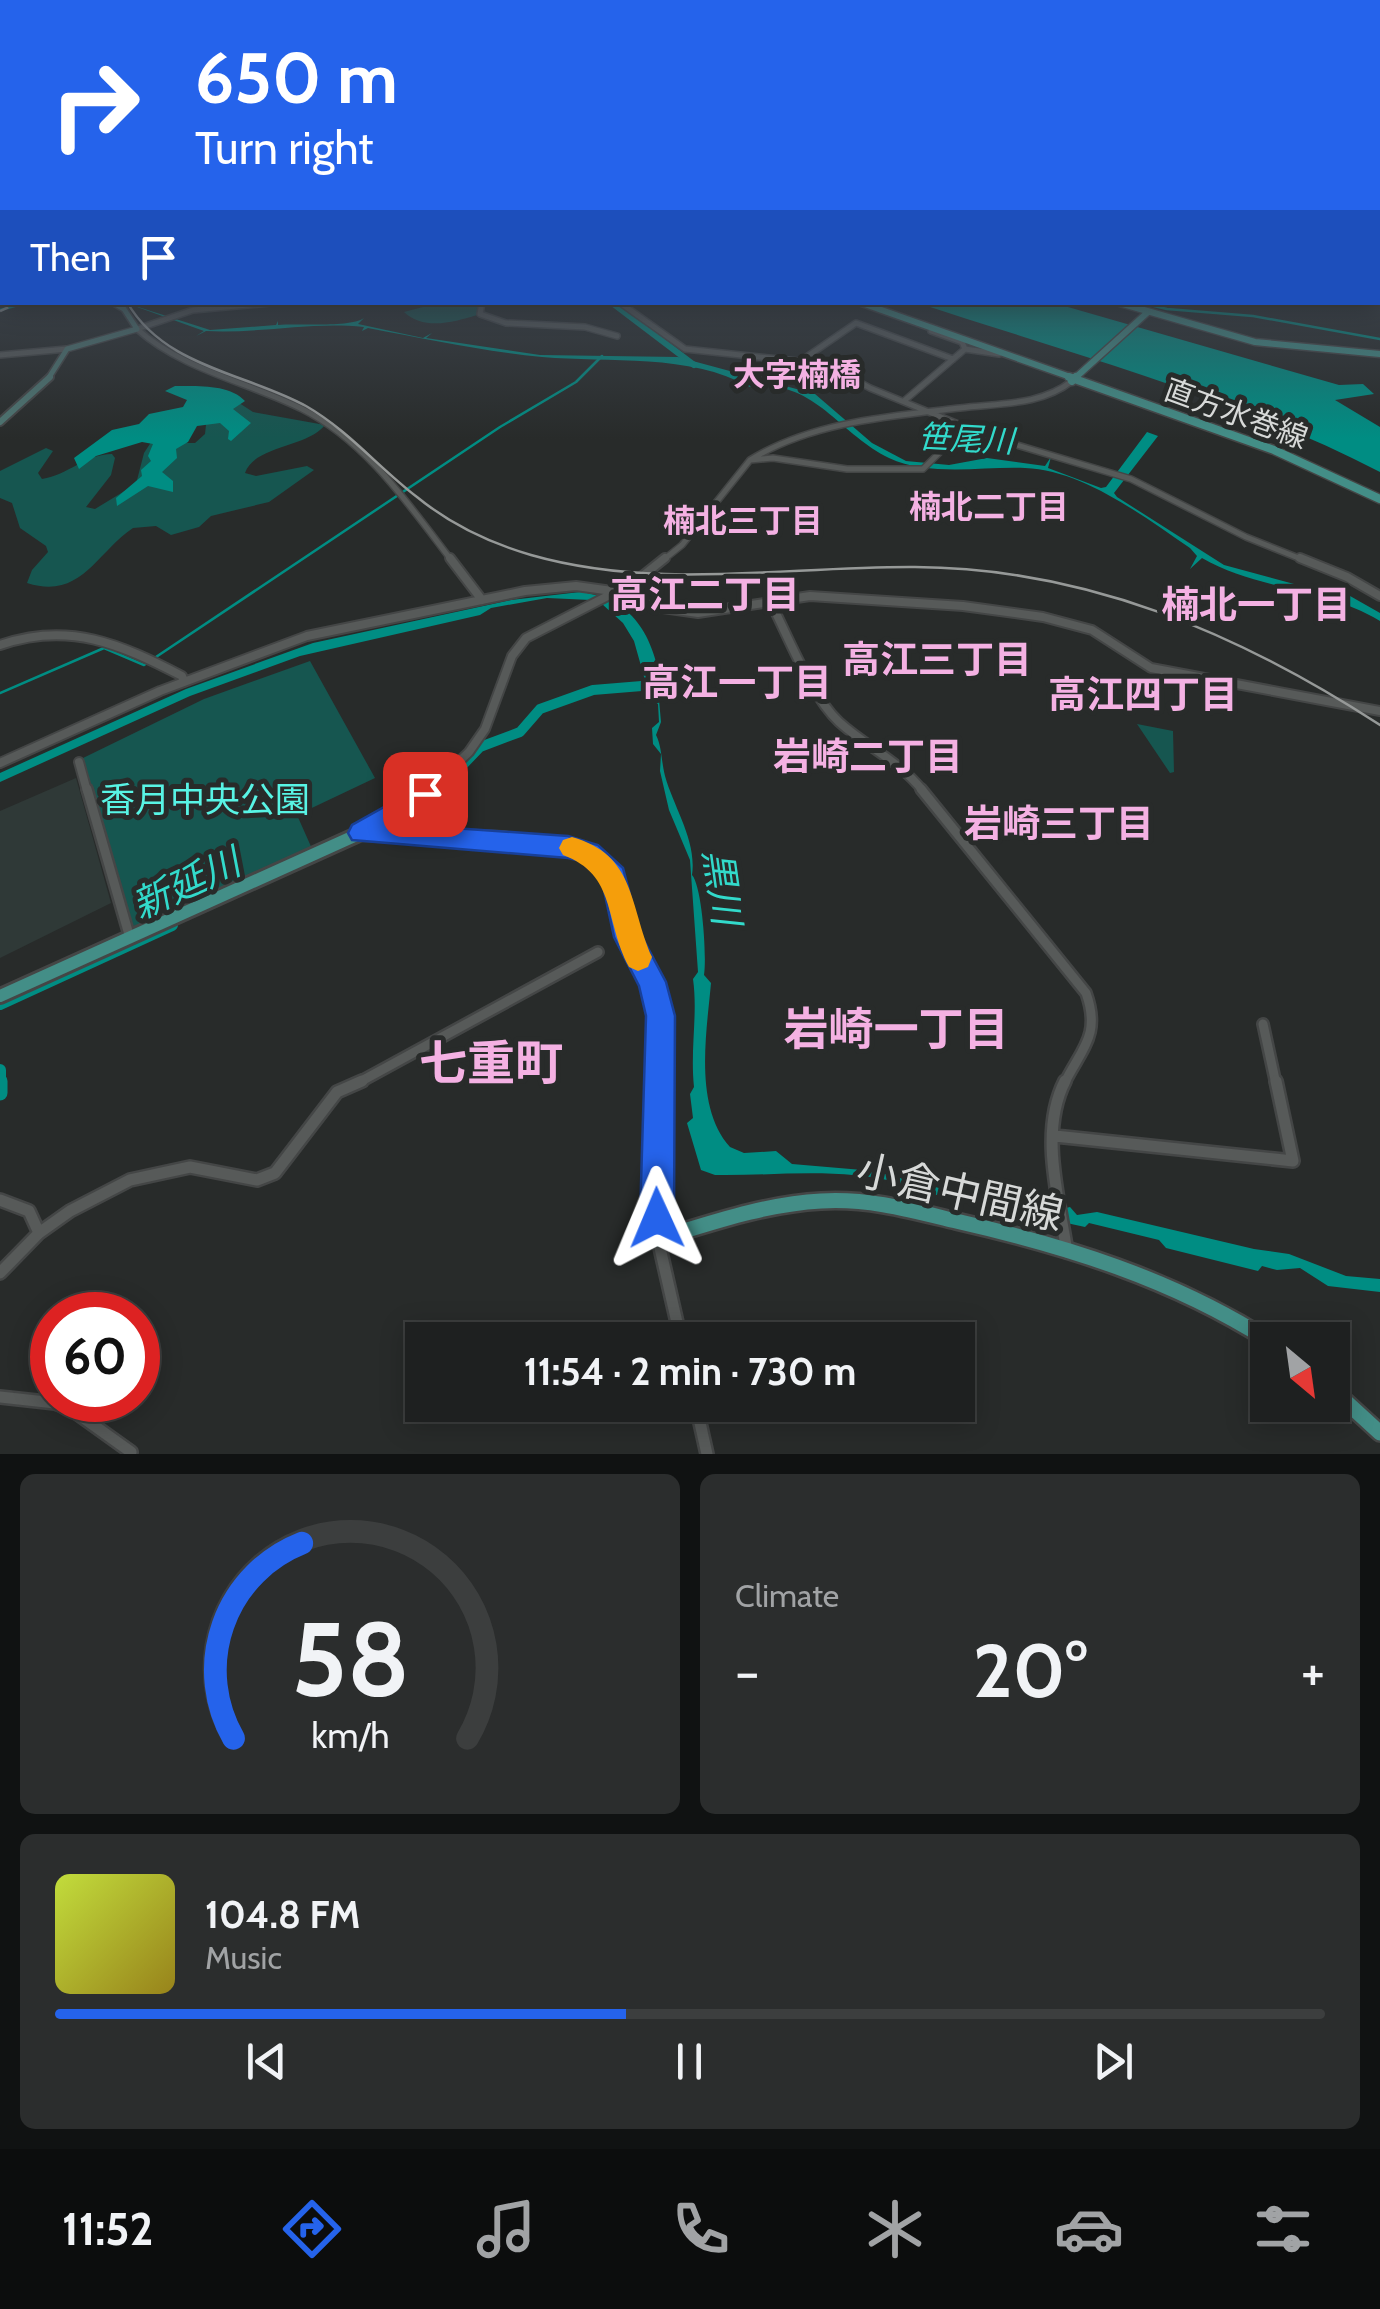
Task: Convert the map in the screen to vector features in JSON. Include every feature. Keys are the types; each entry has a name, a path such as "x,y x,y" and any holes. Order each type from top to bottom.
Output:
{"main road":[{"path":"0,422 45,385 66,349 137,329 117,305"},
{"name":"直方水巻線","path":"867,305 1274,450 1380,500"},
{"path":"1129,305 1266,344 1380,354"},
{"path":"1073,380 1150,310"},
{"path":"0,996 360,833 568,847 589,852 614,876 628,937 652,982 661,1016 655,1198 658,1239"},
{"name":"小倉中間線","path":"658,1239 794,1201 847,1199 1066,1244 1173,1287 1250,1330"},
{"path":"1350,1406 1380,1433"}],"street":[{"path":"137,329 179,314 255,305"},
{"path":"481,305 480,313 502,323 525,328 583,327 616,336"},
{"path":"622,305 685,348 826,364 963,428 1131,480 1246,537 1347,576 1380,596"},
{"path":"802,360 856,323 953,359"},
{"path":"924,326 962,342 965,349"},
{"path":"137,329 168,350 294,404 346,437 482,600"},
{"path":"0,355 66,349"},
{"path":"904,401 965,349 1011,357"},
{"path":"360,833 425,794 469,752 485,730 512,656 526,638 635,582 687,541 750,460 771,447 809,435 927,412 1038,399 1073,380"},
{"path":"750,460 773,458 847,469 927,468 963,428"},
{"path":"0,763 184,682 307,636 550,587 576,586 649,606 698,612 810,596 936,604 1062,620 1092,630 1151,668 1380,711"},
{"path":"770,601 838,722 904,770 1086,993 1093,1009 1094,1035 1063,1083 1056,1108 1055,1136 1066,1244"},
{"path":"0,645 35,633 86,638 131,650 182,676 184,682"},
{"path":"79,762 130,938"},
{"path":"0,1272 39,1233 108,1189 151,1173 206,1168 256,1180 275,1173 337,1092 378,1074 598,952"},
{"path":"1055,1136 1294,1161 1264,1024"},
{"path":"0,1200 29,1211 39,1233"},
{"path":"658,1239 677,1322"},
{"path":"0,1398 55,1403 72,1409 130,1452"},
{"path":"699,1422 706,1454"}],"shaded area":[{"path":"132,305 210,330 276,325 278,321 278,325 336,324 364,318 358,324 423,338 432,333 426,338 540,355 678,357 815,394 872,443 906,461 949,465 987,458 1045,466 1051,457 1048,468 1101,488 1106,487 1147,432 1158,436 1114,493 1117,497 1224,565 1331,594 1328,587 1340,591 1351,583 1343,592 1380,613 1380,621 1337,602 1245,577 1202,558 1190,569 1197,556 1190,548 1112,497 1069,477 1025,468 922,467 889,458 809,399 772,386 750,387 726,376 675,364 520,354 454,344 368,328 362,331 364,327 206,331 196,336 204,331"},
{"path":"924,305 1061,305 1339,385 1363,384 1374,394 1335,400 1380,427 1380,472 1268,421 1094,359"},
{"path":"175,386 231,391 245,401 233,409 251,423 231,441 229,431 220,423 197,426 188,442 176,449 177,458 162,472 173,481 173,492 148,486 117,506 116,498 142,476 141,470 151,461 148,456 153,444 142,442 96,456 79,469 74,458 112,430 139,424 149,414 183,407 187,400 165,391"},
{"path":"580,592 600,596 629,613 648,640 663,693 659,686 653,696 659,700 661,722 656,735 661,754 653,744 652,728 659,722 658,704 650,698 634,641 623,623 602,604 591,600 547,598 491,608 480,615 300,656 190,696 0,782 0,773 186,689 313,643 511,600"},
{"path":"661,755 691,850 692,875 699,893 704,975 711,983 705,1045 707,1089 718,1130 730,1147 744,1153 776,1151 792,1164 874,1171 981,1199 1014,1201 1051,1212 1070,1207 1077,1215 1097,1212 1289,1254 1346,1276 1380,1279 1380,1292 1328,1286 1300,1268 1277,1270 1262,1266 1258,1271 1166,1248 1159,1240 900,1187 899,1183 877,1178 831,1174 715,1175 701,1170 687,1123 693,1118 693,979 698,972 690,860 669,810 660,771"},
{"path":"76,778 111,903 0,958 0,811"}],"green space":[{"path":"430,305 479,305 477,315 449,322 421,321 404,312"},
{"path":"233,399 253,412 325,425 317,433 259,457 245,473 256,476 307,466 314,470 269,502 211,516 199,527 171,535 156,526 133,528 74,580 46,587 27,583 32,570 48,552 46,546 20,528 12,503 0,498 0,471 46,448 53,451 38,473 42,479 94,457 112,454 115,458 111,475 86,507 95,509 136,484 144,453 157,433 181,443 195,443 205,434 207,416"},
{"name":"香月中央公園","path":"310,661 375,778 297,815 313,851 133,933 83,758 204,699"},
{"path":"1137,724 1173,731 1174,772 1170,773"}],"waterway":[{"path":"0,310 18,305"},
{"path":"615,305 694,365"},
{"path":"1150,305 1253,316 1380,339"},
{"path":"0,693 104,648 144,665 500,427 576,382 602,356"},
{"name":"新延川","path":"440,789 480,747 520,732 540,709 593,690 654,685"},
{"name":"新延川","path":"369,834 440,789"},
{"name":"新延川","path":"0,1004 172,925"},
{"name":"新延川","path":"0,1070 0,1093"}],"tram line":[{"path":"129,305 143,324 184,355 306,406 336,426 443,516 516,550 578,566 626,572 722,574 915,567 978,570 1040,579 1100,593 1216,635 1380,725"}],"railway":[{"path":"0,311 13,305"}],"slow traffic":[{"path":"572,848 589,852 614,876 628,937 638,957"}],"district":[{"name":"大字楠橋","path":"797,375"},
{"name":"楠北二丁目","path":"989,507"},
{"name":"楠北三丁目","path":"743,521"},
{"name":"高江二丁目","path":"705,595"},
{"name":"楠北一丁目","path":"1256,605"},
{"name":"高江三丁目","path":"937,660"},
{"name":"高江一丁目","path":"737,683"},
{"name":"高江四丁目","path":"1143,695"},
{"name":"岩崎二丁目","path":"868,757"},
{"name":"岩崎三丁目","path":"1059,824"},
{"name":"岩崎一丁目","path":"896,1029"},
{"name":"七重町","path":"491,1063"}],"route":[{"path":"425,794 360,833 568,847 589,852 614,876 628,937 652,982 661,1016 657,1218"}],"water label":[{"name":"笹尾川","path":"966,439"},
{"name":"黒川","path":"722,887"}]}
